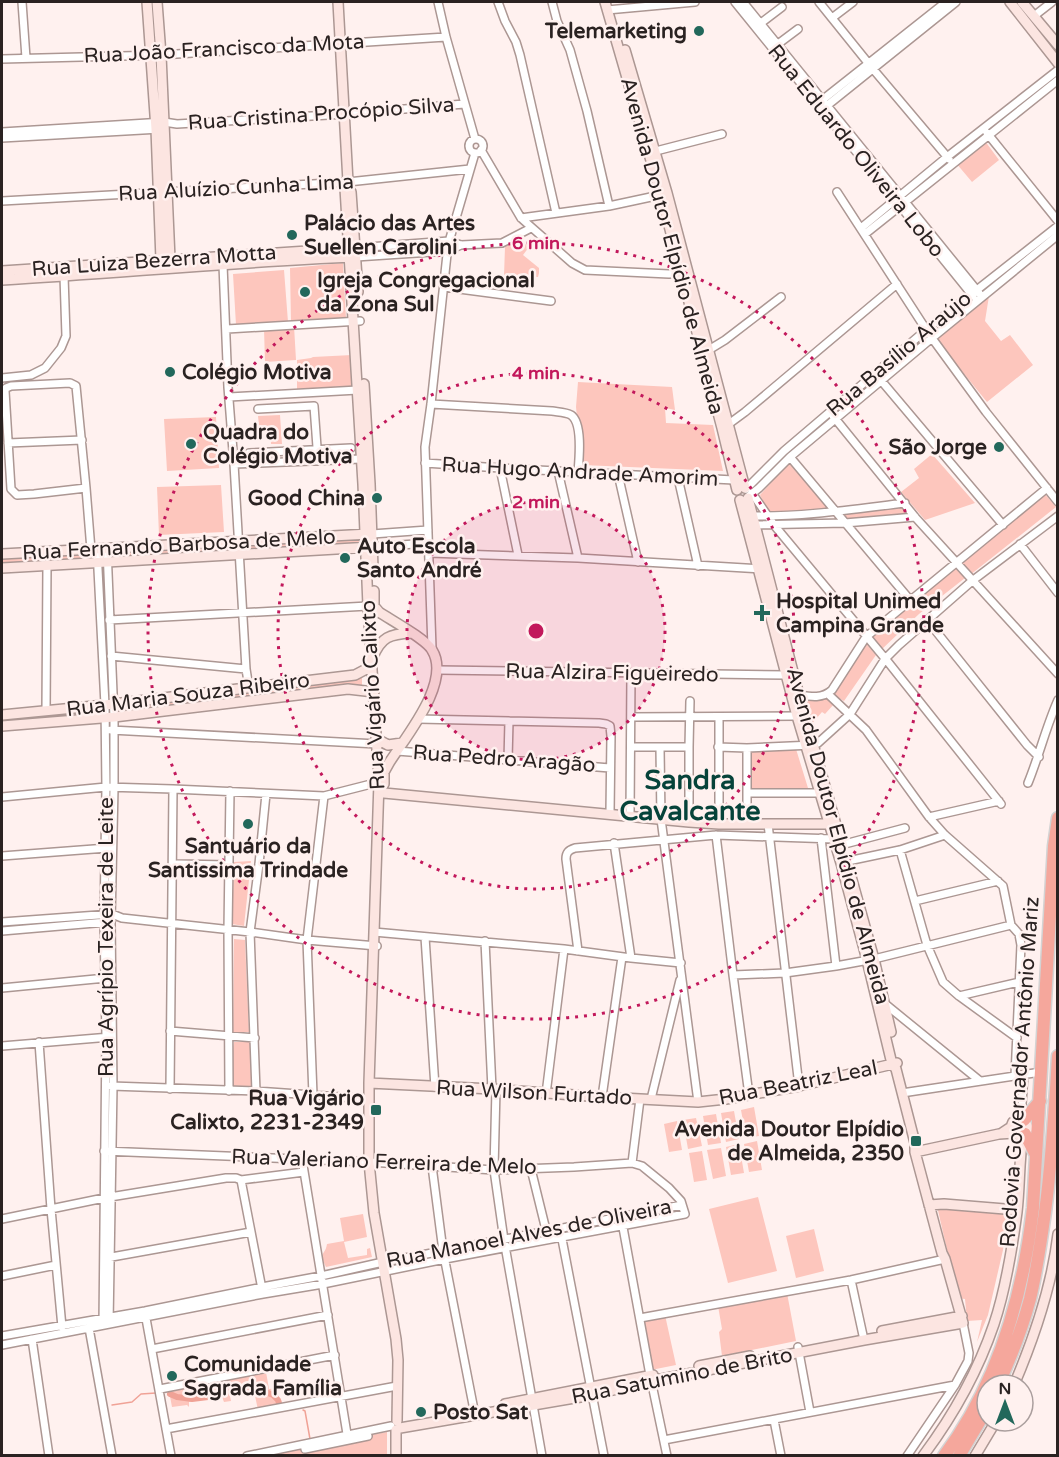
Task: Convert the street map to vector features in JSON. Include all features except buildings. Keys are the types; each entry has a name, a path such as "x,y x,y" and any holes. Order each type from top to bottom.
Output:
{"highway":[{"name":"Rodovia Governador Antônio Mariz","path":"944,1455 965,1426 988,1382 1014,1308 1029,1245 1034,1208 1054,846 1058,818"},
{"name":"Rodovia Governador Antônio Mariz","path":"1003,1373 1024,1320 1036,1270 1048,1187 1058,1056"},
{"path":"1022,1119 1040,1101"},
{"path":"1018,1133 1036,1155"},
{"path":"958,1455 975,1428"}],"main road":[{"path":"147,2 151,55 168,193 165,260"},
{"path":"157,2 161,55 158,193 165,260"},
{"name":"Rua Vigário Calixto","path":"338,2 348,182 345,188 369,452 374,606 379,612 432,648"},
{"path":"1010,2 1058,63"},
{"path":"1022,2 1058,45"},
{"name":"Avenida Doutor Elpídio de Almeida","path":"609,6 664,194 725,427 754,521 762,569 795,694 884,1003 895,1065"},
{"name":"Rua Luiza Bezerra Motta","path":"2,280 165,260 352,253"},
{"name":"Rua Luiza Bezerra Motta","path":"2,272 68,273 223,264 302,256"},
{"name":"Rua Vigário Calixto","path":"357,321 361,459 373,534"},
{"name":"Avenida Doutor Elpídio de Almeida","path":"725,427 734,480 745,493 786,675 795,694 797,716 809,745 819,793 832,824"},
{"name":"Rua Fernando Barbosa de Melo","path":"2,554 373,534"},
{"name":"Rua Vigário Calixto","path":"373,547 368,606 379,782 376,932"},
{"name":"Rua Fernando Barbosa de Melo","path":"2,568 373,547"},
{"path":"372,663 382,641 389,636 411,633"},
{"path":"432,648 438,670"},
{"name":"Rua Maria Souza Ribeiro","path":"2,715 109,705 355,675 372,663"},
{"name":"Rua Vigário Calixto","path":"396,1455 398,1360 396,1338 374,1213 369,1162 369,1083 374,957 383,857 384,772 433,693 438,670"},
{"name":"Rua Maria Souza Ribeiro","path":"2,726 109,717 348,690 374,692"},
{"path":"377,741 399,747"},
{"path":"384,793 689,822 832,824"},
{"name":"Avenida Doutor Elpídio de Almeida","path":"871,960 902,1094 932,1204 942,1253 963,1320"},
{"name":"Rua Beatriz Leal","path":"698,1101 726,1099 799,1086 895,1065"},
{"name":"Rua Wilson Furtado","path":"369,1083 698,1101"},
{"path":"917,1148 999,1134 1018,1133 1028,1128 1027,1123 1022,1119 1015,1121 1018,1133 1020,1150 1017,1210 1006,1282 994,1323 966,1389 923,1455"},
{"path":"932,1204 1017,1210"},
{"path":"1019,1373 1055,1266 1058,1234"},
{"name":"Rua Satumino de Brito","path":"396,1426 963,1320"},
{"path":"975,1455 989,1433"}],"street":[{"path":"22,2 26,58"},
{"path":"438,2 475,139 471,141 470,150 478,151"},
{"path":"498,2 520,55 556,213"},
{"path":"552,2 557,21 570,50 609,206"},
{"path":"609,6 695,2"},
{"name":"Rua Eduardo Oliveira Lobo","path":"735,2 977,295"},
{"name":"Rua Eduardo Oliveira Lobo","path":"743,2 778,44 822,105"},
{"path":"819,2 950,161"},
{"path":"832,18 853,2"},
{"path":"822,105 946,2"},
{"path":"870,66 956,2"},
{"path":"1035,16 1052,2"},
{"path":"761,23 782,7"},
{"path":"778,44 798,29"},
{"name":"Rua João Francisco da Mota","path":"2,59 161,55 446,37"},
{"path":"950,161 984,128 1058,70"},
{"path":"863,231 950,161 989,135 1058,80"},
{"name":"Rua Cristina Procópio Silva","path":"2,132 10,134 160,126 464,104"},
{"path":"984,128 1058,221"},
{"name":"Rua Cristina Procópio Silva","path":"2,138 10,134"},
{"path":"652,152 722,134"},
{"path":"432,648 425,447 447,252 470,169 478,151"},
{"path":"478,151 520,218 572,263 585,270 669,274 683,271"},
{"name":"Rua Aluízio Cunha Lima","path":"2,201 348,182 470,169"},
{"path":"837,192 926,330 986,412 1058,502"},
{"path":"520,218 609,206 664,194"},
{"name":"Rua Basílio Araújo","path":"745,493 882,381 1058,226"},
{"path":"449,241 461,245 502,243 531,228"},
{"name":"Rua Basílio Araújo","path":"745,493 784,451 926,330 1058,235"},
{"name":"Rua Luiza Bezerra Motta","path":"352,253 449,241"},
{"path":"447,252 461,245"},
{"name":"Rua Luiza Bezerra Motta","path":"352,253 447,252"},
{"path":"223,264 229,398 249,688"},
{"path":"2,378 31,375 45,368 61,348 66,336 68,273"},
{"path":"725,427 897,284"},
{"path":"444,287 551,301"},
{"path":"705,352 725,340 781,297"},
{"path":"227,329 357,321"},
{"path":"876,374 1003,525"},
{"name":"Rua Agrípio Texeira de Leite","path":"8,443 6,388 70,383 76,386 86,488 102,562 109,620 112,679 109,705"},
{"path":"229,398 358,390"},
{"path":"431,404 566,413 575,418 578,429 580,447 578,472"},
{"path":"258,409 314,406 318,461"},
{"path":"829,412 915,517 1058,674"},
{"path":"82,440 8,443 11,489 17,495 86,488"},
{"path":"249,453 351,448"},
{"path":"790,457 910,600"},
{"path":"234,464 361,459"},
{"name":"Rua Hugo Andrade Amorim","path":"425,463 734,480"},
{"path":"500,468 518,555"},
{"path":"558,471 578,558"},
{"path":"618,474 638,562"},
{"path":"678,478 698,566"},
{"path":"795,694 818,697 828,694 866,637 1047,488"},
{"path":"745,493 768,516 1000,803 929,817"},
{"path":"754,521 768,516 905,503"},
{"path":"718,747 747,748 818,743 850,714 885,659 972,581 1058,516"},
{"path":"754,521 774,525 845,523 915,517"},
{"name":"Rua Fernando Barbosa de Melo","path":"373,534 428,530"},
{"path":"373,534 373,547 429,543"},
{"path":"1020,544 1058,593"},
{"path":"429,553 518,555 762,569"},
{"name":"Rua Agrípio Texeira de Leite","path":"102,562 109,705 109,717 105,730 110,787"},
{"path":"46,711 47,566"},
{"path":"109,620 368,606"},
{"path":"927,620 1039,757"},
{"path":"111,656 246,669"},
{"name":"Rua Alzira Figueiredo","path":"438,670 786,675"},
{"path":"630,816 631,673"},
{"path":"828,694 867,730 929,817 945,835 1003,886 1011,925 1019,934 1020,940 1015,1076"},
{"path":"1028,783 1058,700"},
{"path":"689,822 690,701"},
{"path":"631,717 797,716"},
{"name":"Rua Agrípio Texeira de Leite","path":"106,1321 110,1037 108,918 110,787 114,730 109,717"},
{"path":"719,717 719,824"},
{"path":"417,719 606,724 611,730 610,813"},
{"path":"508,760 509,721"},
{"path":"105,730 377,741"},
{"name":"Rua Pedro Aragão","path":"399,747 508,760 610,768"},
{"path":"631,747 689,747"},
{"path":"660,748 661,819 698,1101"},
{"path":"747,748 747,824"},
{"path":"2,797 110,787 324,796 379,782"},
{"path":"170,1089 173,789"},
{"path":"230,791 228,930 230,1091"},
{"path":"747,793 819,793"},
{"path":"256,1091 250,932 266,794"},
{"path":"313,1095 307,940 324,796"},
{"path":"768,824 799,1086"},
{"path":"578,951 566,859 567,852 575,848 716,835 821,838 837,842 905,828"},
{"path":"716,835 749,1095"},
{"path":"844,862 900,850 945,835"},
{"path":"821,838 836,966"},
{"path":"614,843 631,958"},
{"path":"2,856 109,848"},
{"path":"900,850 927,945 943,982 958,996 1017,1038"},
{"path":"177,864 229,865"},
{"path":"915,901 998,882"},
{"path":"2,931 108,918"},
{"path":"2,922 122,918 375,946"},
{"path":"733,975 785,974 871,960 1011,925"},
{"path":"376,932 564,949 681,963"},
{"path":"425,937 435,1087"},
{"path":"485,941 494,1089 494,1170 504,1244 542,1455"},
{"path":"546,1094 564,949"},
{"path":"602,1097 622,957"},
{"path":"651,1099 682,975"},
{"path":"2,988 108,978"},
{"path":"958,996 1019,982"},
{"path":"884,1003 980,1081"},
{"path":"170,1031 255,1038"},
{"path":"2,1047 110,1037"},
{"path":"39,1042 62,1329"},
{"path":"902,1094 1041,1072"},
{"path":"1022,1119 1024,1074"},
{"path":"109,1086 256,1091 369,1099"},
{"path":"632,1163 640,1099"},
{"name":"Rua Valeriano Ferreira de Melo","path":"108,1150 494,1170 632,1163"},
{"path":"302,1159 348,1438"},
{"name":"Rua Manoel Alves de Oliveira","path":"2,1336 62,1329 145,1314 322,1280 384,1265 621,1222 684,1215 682,1205 676,1195 649,1171 632,1163"},
{"path":"432,1166 444,1255 475,1412"},
{"path":"531,1169 548,1235"},
{"path":"2,1220 108,1198 230,1177 241,1180 304,1172"},
{"path":"241,1180 262,1291"},
{"path":"621,1222 667,1455"},
{"path":"107,1258 251,1232"},
{"path":"560,1233 604,1455"},
{"path":"640,1318 851,1280 945,1259"},
{"path":"2,1276 56,1265"},
{"path":"851,1280 863,1338"},
{"path":"145,1314 171,1455"},
{"path":"152,1349 328,1315"},
{"path":"907,1455 955,1385 968,1361 969,1353 963,1320"},
{"name":"Rua Manoel Alves de Oliveira","path":"2,1345 32,1339 62,1329 89,1328 106,1321"},
{"path":"89,1328 112,1455"},
{"path":"32,1339 49,1455"},
{"path":"798,1350 810,1412"},
{"path":"160,1389 335,1355"},
{"path":"664,1440 955,1385"},
{"path":"166,1429 397,1386"},
{"path":"774,1420 781,1455"},
{"name":"Rua Satumino de Brito","path":"270,1455 396,1426"},
{"name":"Rua Satumino de Brito","path":"247,1455 348,1438"}],"shaded area":[{"path":"985,141 999,160 972,182 956,163"},
{"path":"524,236 521,241 529,247 523,255 539,268 538,277 504,276 505,247"},
{"path":"343,263 346,318 291,323 290,268"},
{"path":"284,270 288,322 236,325 233,274"},
{"path":"989,296 985,321 1001,341 1010,335 1033,365 987,402 934,337"},
{"path":"294,326 296,360 265,362 264,329"},
{"path":"352,355 353,386 297,389 297,360"},
{"path":"578,382 672,387 675,410 665,408 666,423 713,425 723,471 582,465 576,407"},
{"path":"280,415 282,444 271,444 270,426 259,426 258,416"},
{"name":"Quadra do Colégio Motiva","path":"216,417 219,468 167,471 164,419"},
{"path":"932,454 975,503 925,520 901,492 919,478 914,469"},
{"path":"791,460 830,508 769,514 760,495"},
{"path":"221,485 224,532 159,535 157,487"},
{"path":"1044,493 1056,507 970,575 960,562"},
{"path":"901,505 909,516 845,521 840,512"},
{"path":"363,536 362,546 241,552 240,542"},
{"path":"237,542 237,552 109,560 109,550"},
{"path":"104,551 105,559 2,566 2,555"},
{"path":"954,567 965,578 919,614 881,650 870,637"},
{"path":"865,642 876,655 844,701 831,694"},
{"path":"362,677 362,688 116,715 115,707"},
{"path":"800,696 827,697 834,704 825,714 822,712 809,727"},
{"path":"796,749 808,788 748,788 749,750"},
{"path":"251,861 244,926 232,924 234,862"},
{"path":"234,939 245,940 249,1032 233,1032"},
{"path":"234,1042 250,1042 252,1089 231,1088"},
{"path":"754,1107 759,1136 746,1138 741,1110"},
{"path":"734,1111 739,1139 726,1142 721,1113"},
{"path":"716,1114 721,1143 708,1145 703,1116"},
{"path":"696,1118 702,1146 688,1149 683,1120"},
{"path":"677,1121 682,1150 669,1152 664,1124"},
{"path":"757,1141 762,1170 749,1172 744,1144"},
{"path":"739,1144 744,1173 731,1175 726,1147"},
{"path":"721,1148 726,1176 713,1179 707,1150"},
{"path":"702,1151 707,1180 694,1182 689,1153"},
{"path":"758,1197 777,1271 728,1283 709,1209"},
{"path":"937,1206 1009,1213 988,1315 977,1342 982,1320 967,1321 965,1299 958,1298"},
{"path":"363,1214 367,1237 344,1242 348,1258 367,1255 367,1249 370,1248 372,1257 326,1267 322,1256 327,1244 344,1241 340,1218"},
{"path":"814,1229 824,1271 796,1278 786,1236"},
{"path":"787,1293 796,1341 722,1356 719,1332 722,1329 718,1306"},
{"path":"665,1315 676,1365 651,1370 642,1320"},
{"path":"266,1372 269,1389 277,1388 281,1405 258,1410 254,1391 230,1396 231,1401 224,1402 222,1397 209,1400 208,1398 189,1402 189,1407 187,1405 172,1407 169,1391"},
{"path":"387,1432 387,1455 268,1455"}],"waterway":[{"path":"170,1394 192,1399 258,1389 273,1395 279,1403"},
{"path":"112,1405 132,1402 141,1394 156,1393"},
{"path":"303,1410 310,1439"}],"place":[{"name":"Telemarketing","path":"699,31"},
{"name":"Palácio das Artes Suellen Carolini","path":"292,235"},
{"name":"Igreja Congregacional da Zona Sul","path":"305,292"},
{"name":"Colégio Motiva","path":"170,372"},
{"name":"Quadra do Colégio Motiva","path":"191,444"},
{"name":"São Jorge","path":"999,447"},
{"name":"Good China","path":"377,498"},
{"name":"Auto Escola Santo André","path":"345,558"},
{"name":"Hospital Unimed Campina Grande","path":"762,613"},
{"name":"Santuário da Santissima Trindade","path":"248,824"},
{"name":"Rua Vigário Calixto, 2231-2349","path":"376,1110"},
{"name":"Avenida Doutor Elpídio de Almeida, 2350","path":"916,1141"},
{"name":"Comunidade Sagrada Família","path":"172,1376"},
{"name":"Posto Sat","path":"421,1412"}],"district":[{"name":"Sandra Cavalcante","path":"690,796"}]}
